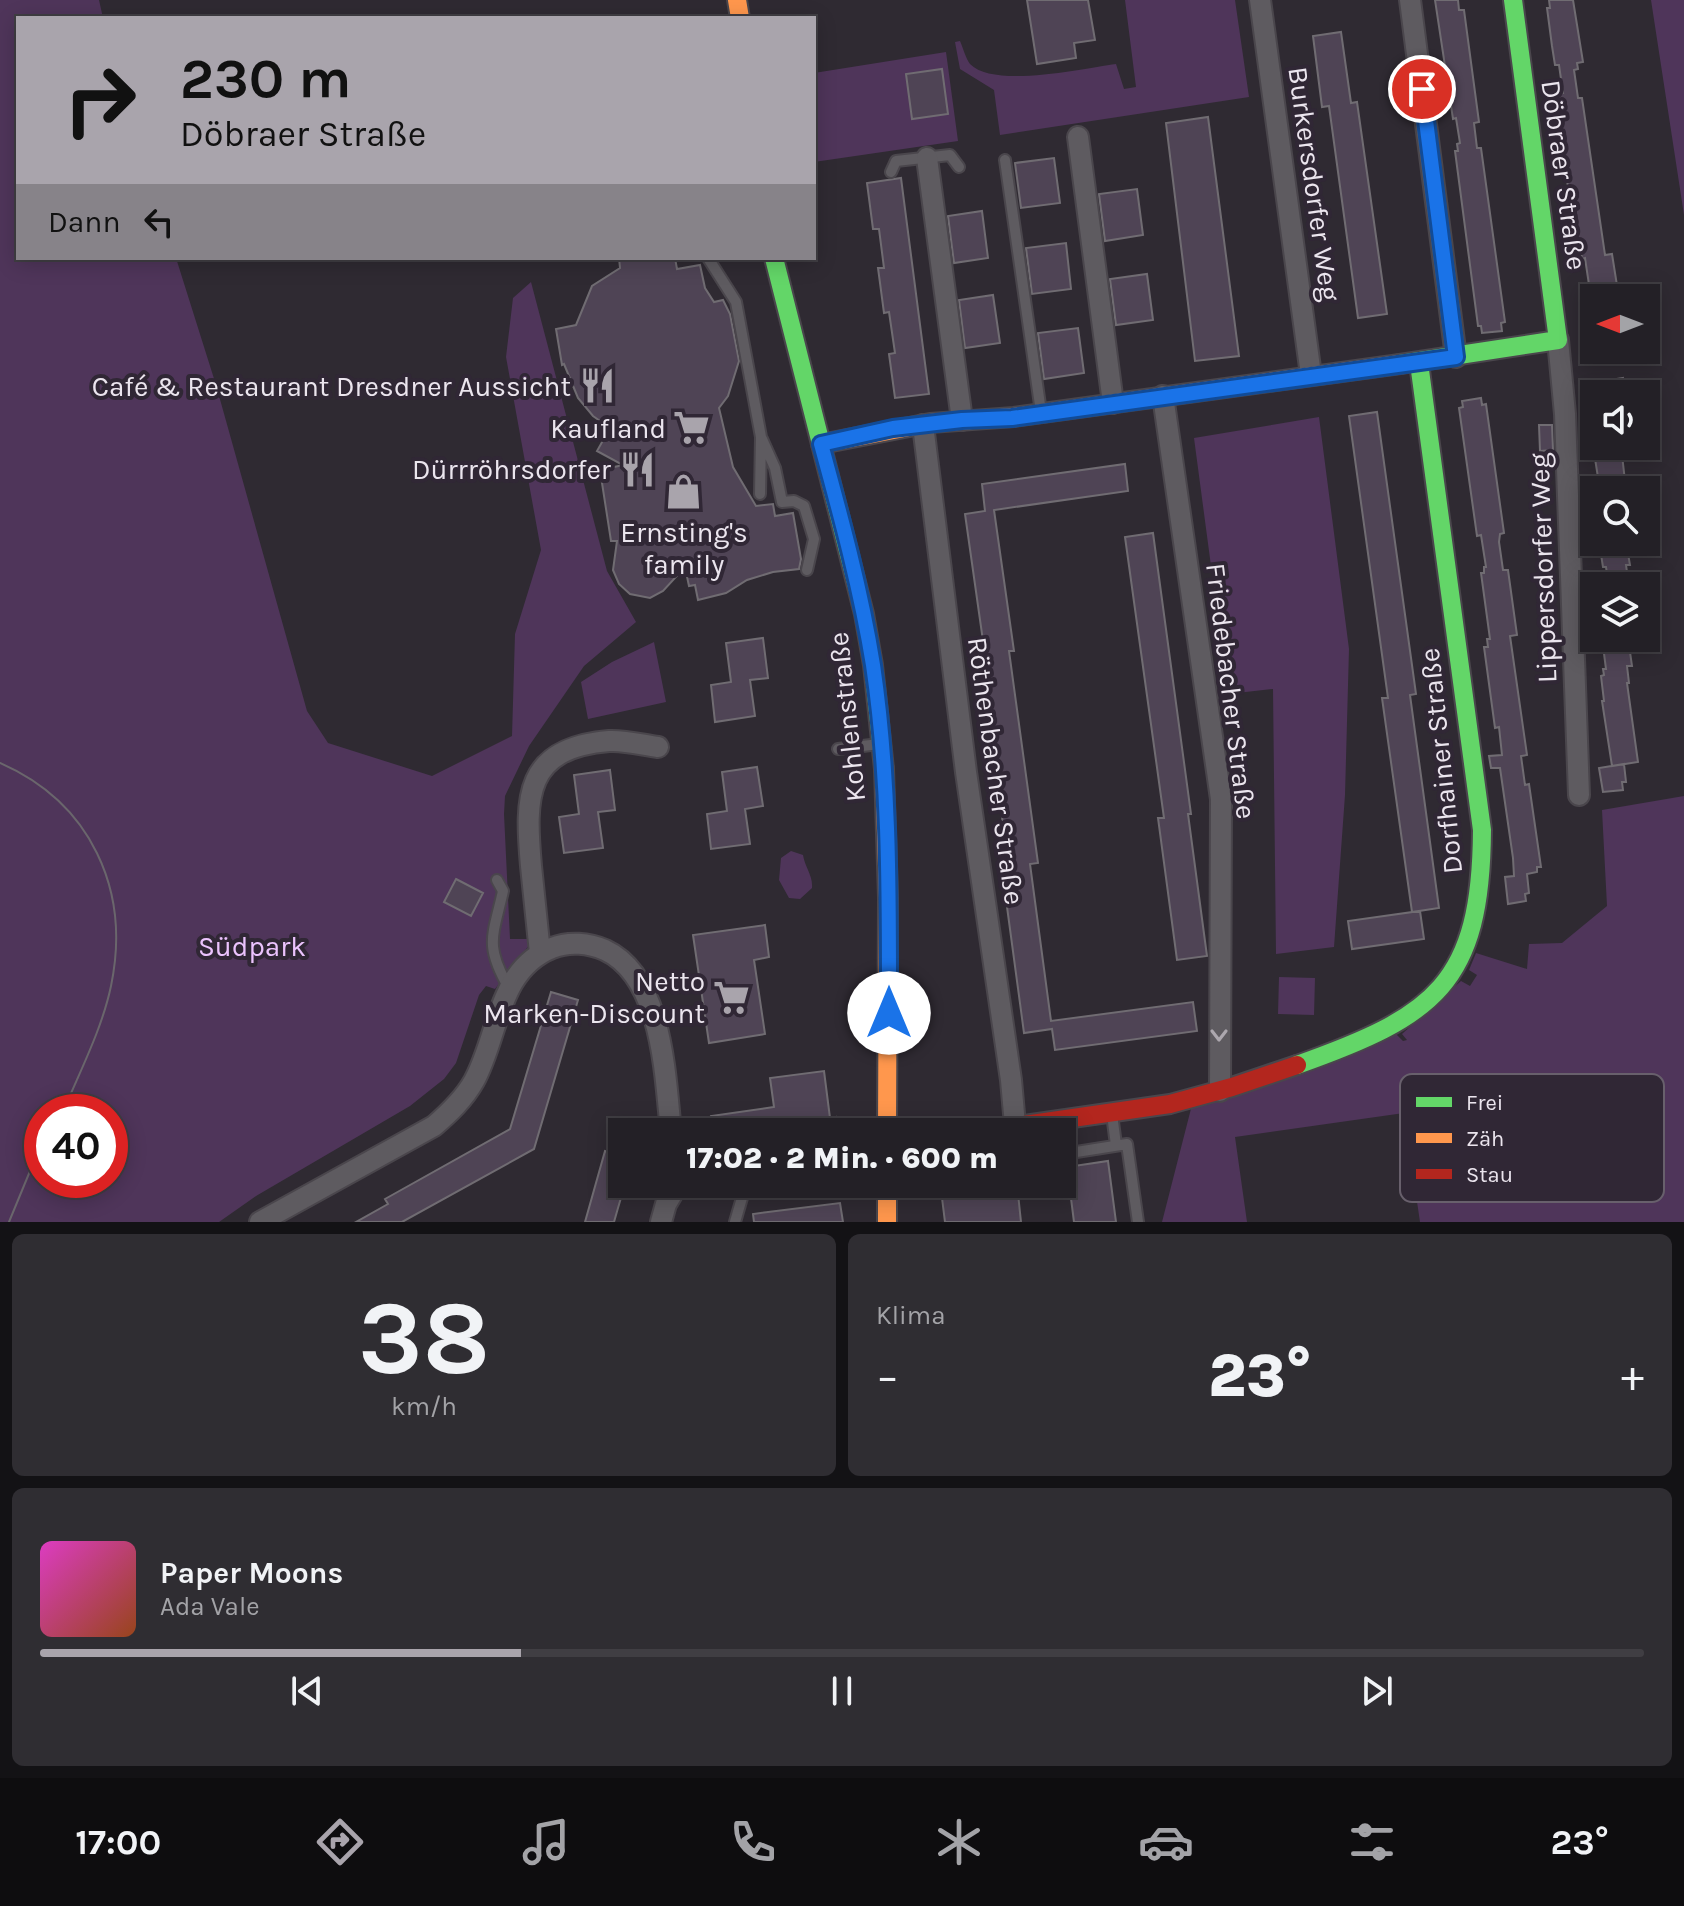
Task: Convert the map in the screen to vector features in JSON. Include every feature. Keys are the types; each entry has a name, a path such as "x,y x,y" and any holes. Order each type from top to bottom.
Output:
{"street":[{"name":"Burkersdorfer Weg","path":"1260,0 1311,375"},
{"path":"1410,0 1456,357"},
{"name":"Döbraer Straße","path":"1513,0 1558,340"},
{"path":"1078,137 1113,403"},
{"path":"927,158 962,420"},
{"name":"Kohlenstraße","path":"774,260 790,334 842,519 867,629 882,744 889,894 887,1118"},
{"path":"821,444 893,428 1041,414 1311,375 1419,363 1558,340"},
{"name":"Lippersdorfer Weg","path":"1558,340 1565,414 1579,795"},
{"name":"Dorfhainer Straße","path":"1067,1118 1150,1107 1220,1091 1350,1047 1418,1009 1450,978 1469,940 1482,885 1482,830 1419,363"},
{"name":"Friedebacher Straße","path":"1163,396 1221,799 1220,1091"},
{"name":"Röthenbacher Straße","path":"923,425 966,772 1014,1118"},
{"path":"540,953 528,827 528,802 537,778 554,757 568,749 611,741 658,747"},
{"path":"260,1222 434,1126 455,1108 475,1080 509,988 524,967 540,953 562,944 595,945 616,955 640,980 655,1022 669,1118"},
{"path":"661,1222 670,1198"},
{"path":"887,1198 887,1222"}],"lane":[{"path":"891,172 896,161 950,155 959,167"},
{"path":"1005,160 1041,414"},
{"path":"709,260 736,302 761,437 760,494"},
{"path":"761,437 775,468 782,502 794,501 804,506 814,539 807,570"},
{"path":"838,749 882,744"},
{"path":"497,880 503,891 493,930 494,962 509,988"},
{"path":"1111,1112 1116,1145"},
{"path":"1076,1152 1127,1144 1138,1222"},
{"path":"738,1220 743,1198"}],"green space":[{"name":"Südpark","path":"0,0 99,0 103,16 16,16 16,260 177,260 216,385 307,711 328,743 432,776 512,736 515,634 541,550 506,357 513,298 531,282 607,571 636,622 584,666 529,746 505,796 510,939 530,939 530,944 495,989 486,986 479,995 456,1063 444,1079 410,1106 256,1196 219,1222 0,1222"},
{"path":"1125,0 1235,0 1249,97 1000,135 994,90 960,69 955,42 960,41 970,64 982,71 999,75 1040,75 1116,64 1124,89 1136,87"},
{"path":"1651,0 1684,0 1684,215"},
{"path":"946,52 958,141 816,162 816,73"},
{"path":"1319,417 1349,649 1345,795 1334,947 1276,954 1273,689 1228,694 1194,438"},
{"path":"654,642 666,702 588,719 581,682 612,662"},
{"path":"1684,796 1684,1222 1420,1222 1417,1202 1664,1202 1664,1074 1400,1074 1400,1114 1235,1137 1247,1222 1162,1222 1194,1097 1389,1027 1403,1041 1407,1040 1402,1034 1461,981 1470,986 1477,975 1469,970 1476,953 1527,969 1529,944 1562,943 1607,906 1602,810"},
{"path":"791,851 803,855 811,879 812,888 800,899 789,898 779,880 781,858"},
{"path":"1279,977 1315,978 1314,1015 1278,1014"}],"building":[{"path":"1027,0 1088,0 1095,40 1074,43 1076,58 1037,64"},
{"path":"1435,0 1458,0 1459,10 1464,10 1479,122 1474,123 1477,148 1481,148 1505,322 1501,323 1502,331 1482,333 1481,326 1478,326 1455,151 1458,151 1457,144 1460,143 1456,118 1453,119"},
{"path":"1549,0 1573,0 1583,62 1577,63 1578,69 1574,70 1578,98 1582,98 1605,255 1612,254 1617,284 1589,284 1585,258 1582,259 1581,252 1578,252 1555,102 1559,102 1558,94 1563,93 1559,65 1555,65 1552,46 1547,8 1550,8"},
{"path":"1341,32 1351,103 1357,102 1387,314 1358,318 1329,106 1322,107 1313,36"},
{"path":"942,69 948,114 912,119 906,74"},
{"path":"1208,117 1239,356 1195,361 1166,123"},
{"path":"1054,158 1060,203 1021,208 1015,163"},
{"path":"901,178 929,394 895,398 889,354 895,353 889,312 884,313 878,268 884,268 879,229 873,229 867,183"},
{"path":"1137,189 1143,235 1105,241 1099,194"},
{"path":"982,211 988,258 954,263 948,216"},
{"path":"1066,243 1071,289 1032,294 1026,248"},
{"path":"619,260 675,260 677,269 700,265 705,288 714,302 723,300 730,314 739,361 728,396 719,408 733,467 756,506 773,504 775,516 793,513 801,559 799,569 773,572 747,580 726,593 698,600 695,585 689,586 685,567 663,591 650,598 630,594 619,584 613,570 617,541 611,541 600,470 623,465 597,451 610,428 593,416 578,398 562,365 556,329 576,325 592,286 620,268"},
{"path":"1147,274 1153,320 1116,325 1110,279"},
{"path":"993,295 1000,343 965,348 959,300"},
{"path":"1078,328 1084,373 1044,379 1038,333"},
{"path":"1481,398 1482,405 1486,404 1504,533 1500,534 1499,542 1503,570 1508,570 1517,635 1510,636 1527,755 1521,756 1525,785 1529,784 1541,867 1537,867 1537,872 1527,874 1529,893 1525,894 1526,901 1508,904 1505,877 1514,876 1513,858 1500,768 1491,768 1489,756 1502,755 1499,727 1495,728 1484,647 1488,647 1487,639 1490,639 1481,573 1486,567 1481,535 1477,536 1459,408 1463,407 1462,401"},
{"path":"1377,412 1416,694 1410,695 1439,908 1412,912 1382,698 1388,698 1349,416"},
{"path":"1539,425 1552,425 1553,450 1540,451"},
{"path":"1595,460 1623,460 1624,476 1598,476"},
{"path":"1125,464 1128,491 994,510 1014,651 1009,651 1038,863 1030,864 1051,1021 1193,1002 1197,1031 1055,1050 1052,1029 1024,1033 1005,892 1012,891 980,655 985,655 965,514 985,511 982,484"},
{"path":"1153,533 1207,956 1177,960 1158,818 1164,818 1125,537"},
{"path":"1601,556 1628,556 1627,572 1607,572 1606,567 1603,567"},
{"path":"763,638 768,678 750,680 755,716 715,722 711,685 731,682 726,643"},
{"path":"1604,652 1630,652 1632,666 1627,666 1627,683 1638,762 1612,766 1602,701 1601,676 1604,675 1603,669 1606,669"},
{"path":"1624,764 1626,782 1622,782 1623,790 1603,792 1599,768"},
{"path":"757,767 763,806 745,809 750,844 711,849 707,814 727,811 722,772"},
{"path":"610,770 615,810 598,812 603,848 564,853 559,817 579,814 574,775"},
{"path":"456,879 483,893 471,916 444,902"},
{"path":"1420,911 1424,939 1352,949 1348,921"},
{"name":"Netto Marken-Discount","path":"765,925 769,957 754,960 765,1034 709,1043 693,935"},
{"path":"551,992 578,1000 534,1149 402,1222 356,1222 388,1204 385,1199 510,1129"},
{"path":"824,1071 830,1118 711,1118 774,1107 770,1078"},
{"path":"605,1151 608,1152 608,1198 621,1198 614,1222 585,1222"},
{"path":"1108,1161 1116,1222 1074,1222 1071,1198 1076,1198 1076,1166"},
{"path":"942,1198 1018,1198 1021,1222 945,1222"},
{"path":"840,1203 843,1222 754,1222 753,1214"}],"tram line":[{"path":"0,763 32,780 59,801 80,826 97,854 109,884 115,916 116,950 111,986 96,1034 71,1094"},
{"path":"9,1222 24,1186"}],"traffic: fast":[{"path":"1400,364 1558,340 1513,0"},
{"path":"775,260 864,614 884,769"},
{"path":"1297,1065 1384,1029 1416,1010 1441,987 1459,959 1472,925 1479,882 1482,830 1419,363"}],"traffic: slow":[{"path":"737,0 740,16"},
{"path":"821,444 930,423 1014,417 1400,364"},
{"path":"884,769 888,898 887,1118"},
{"path":"887,1198 887,1222"}],"traffic: jam":[{"path":"1072,1118 1170,1104 1297,1065"}],"place":[{"name":"Café & Restaurant Dresdner Aussicht","path":"597,386"},
{"name":"Kaufland","path":"692,428"},
{"name":"Dürrröhrsdorfer","path":"637,469"},
{"name":"Ernsting's family","path":"684,492"},
{"name":"Netto Marken-Discount","path":"731,997"}],"route":[{"path":"889,1013 889,894 878,706 859,592 821,444 893,428 1012,418 1456,357 1422,89"}]}
